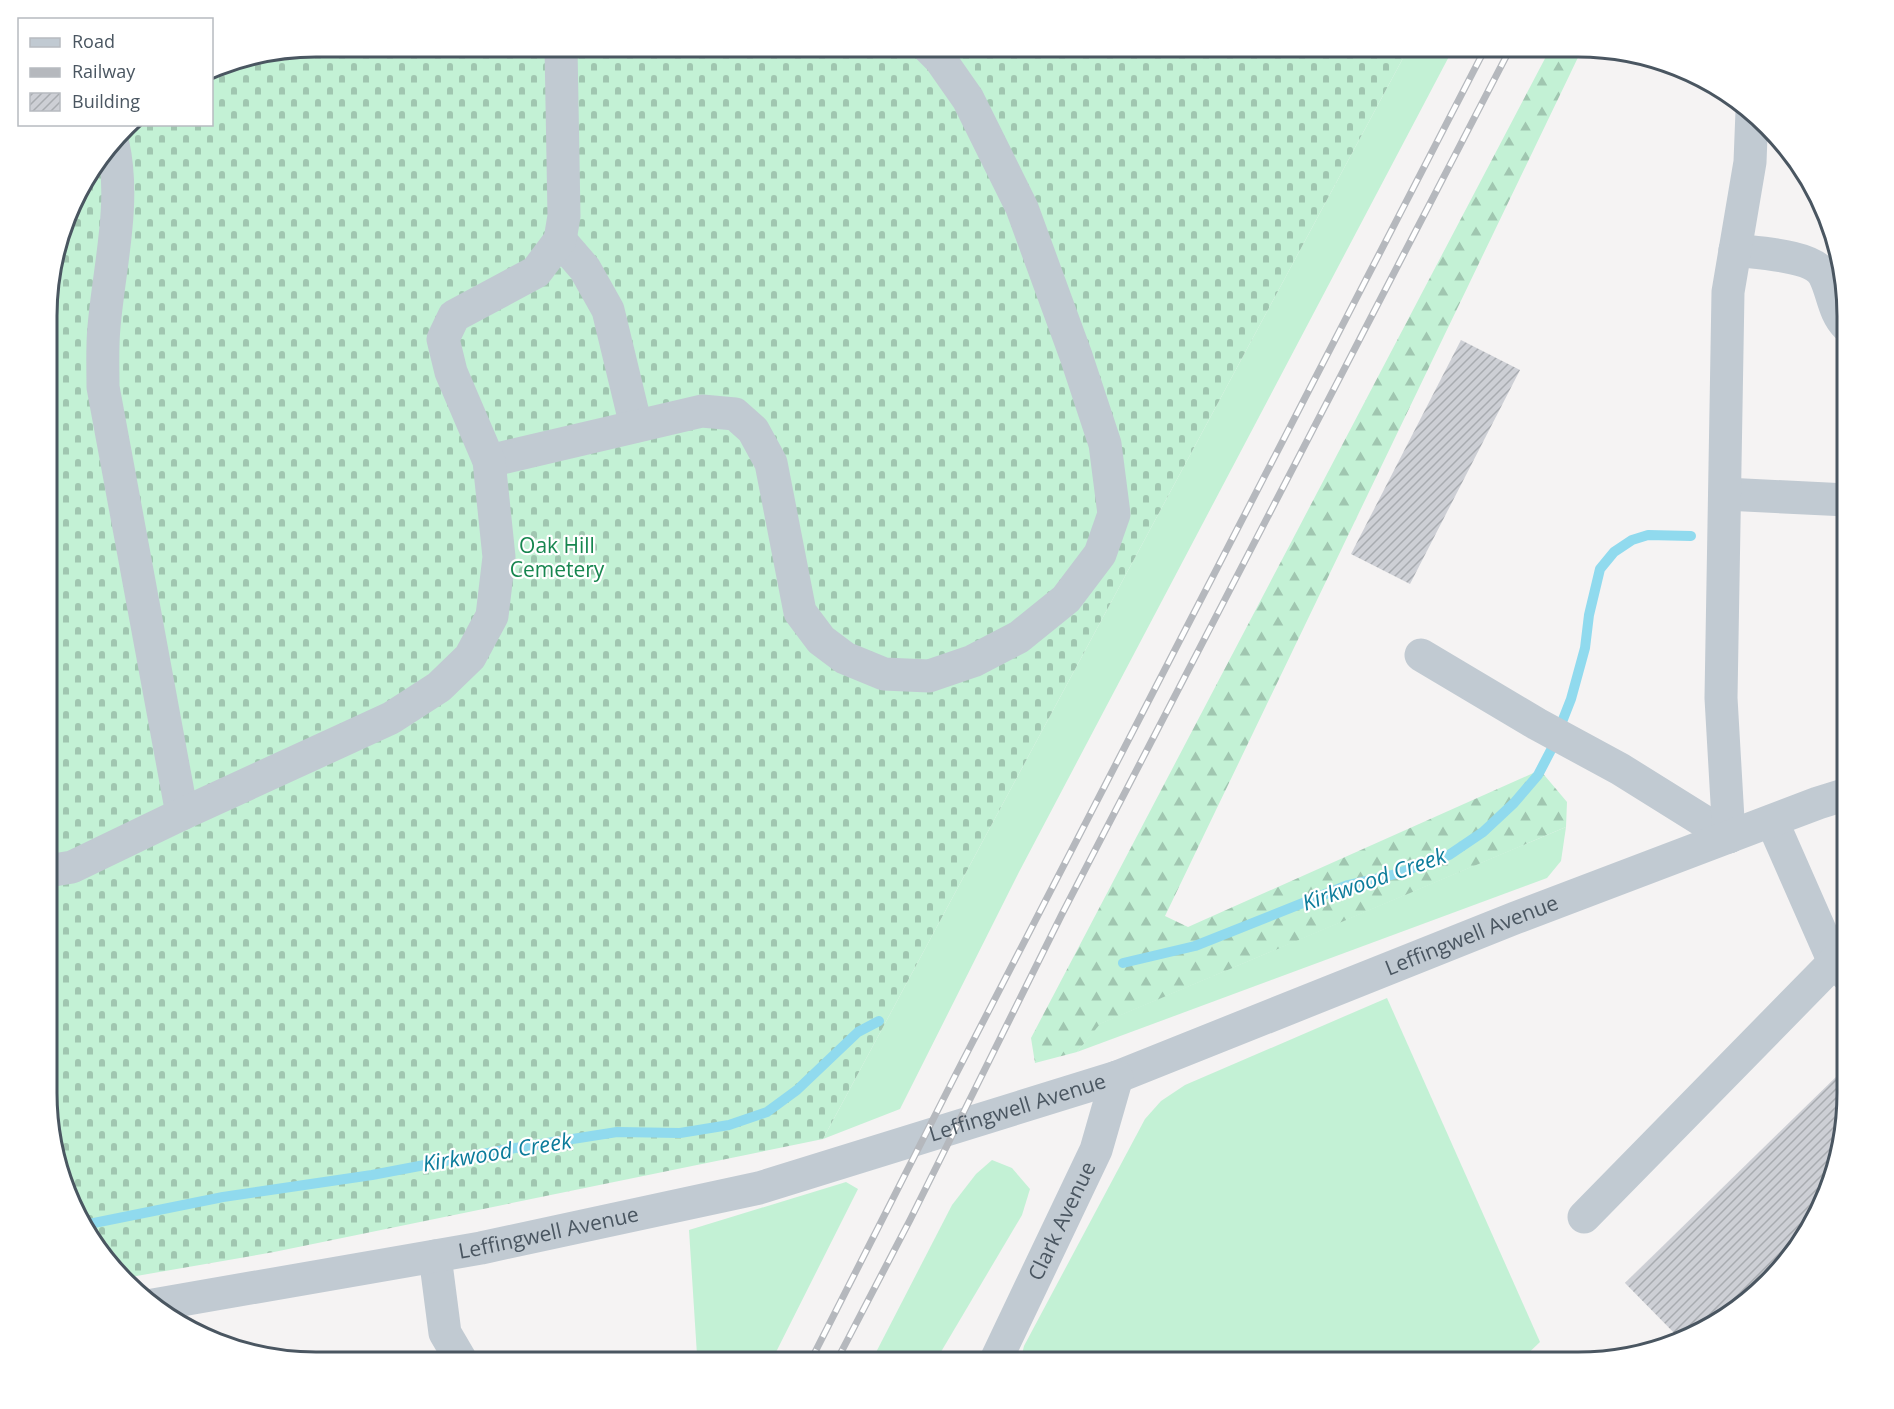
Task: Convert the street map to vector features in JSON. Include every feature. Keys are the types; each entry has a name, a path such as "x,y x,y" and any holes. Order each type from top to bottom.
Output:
{"street":[{"path":"57,870 72,867 390,718 439,687 470,657 492,616 499,557 489,461 451,372 443,339 454,316 536,272 560,240 564,216 561,57"},
{"path":"489,461 702,411 735,414 753,430 771,462 800,612 821,640 845,658 884,674 929,676 973,661 1019,637 1066,599 1100,554 1114,514 1105,444 1076,356 1022,208 969,99 938,57"},
{"path":"1729,837 1721,698 1728,292 1750,162 1752,124"},
{"path":"115,153 117,225 104,329 103,387 182,814"},
{"path":"560,240 585,269 608,310 636,426"},
{"path":"1735,250 1799,258 1823,272 1837,309"},
{"path":"1725,494 1837,500"},
{"path":"1421,655 1537,724 1620,769 1729,837"},
{"name":"Leffingwell Avenue","path":"170,1307 482,1248 759,1188 1117,1077 1515,918 1837,797"},
{"path":"1772,821 1837,962"},
{"path":"1584,1217 1837,972"},
{"name":"Clark Avenue","path":"999,1352 1096,1150 1117,1077"},
{"path":"435,1256 446,1333 456,1352"}],"green space":[{"name":"Oak Hill Cemetery","path":"316,57 1404,57 823,1139 274,1252 134,1277 111,1251 84,1208 66,1160 59,1127 57,1093 57,316 59,282 66,249 84,201 101,172 121,145 140,126 213,126 213,79 249,66 282,59"},
{"path":"1404,57 1449,57 1019,872 900,1109 823,1139"},
{"path":"1546,57 1578,57 1165,916 1188,927 1540,770 1567,802 1566,827 1100,1024 1077,1052 1035,1063 1031,1038"},
{"path":"1566,827 1561,861 1547,878 1077,1052 1099,1024"},
{"path":"1387,998 1540,1342 1530,1352 1022,1352 1145,1119 1161,1101 1185,1085"},
{"path":"992,1160 1012,1168 1030,1189 1022,1215 941,1352 876,1352 952,1205 976,1174"},
{"path":"846,1182 858,1189 776,1352 697,1352 689,1230"}],"building":[{"path":"1461,340 1520,370 1410,584 1351,554"},
{"path":"1837,1076 1835,1127 1828,1160 1817,1192 1793,1237 1773,1264 1749,1288 1708,1317 1674,1333 1625,1283"}],"waterway":[{"name":"Kirkwood Creek","path":"1123,963 1195,946 1348,885 1396,874 1449,855 1483,832 1514,803 1538,775 1551,750 1571,699 1585,648 1589,615 1600,569 1614,552 1632,540 1648,535 1691,536"},
{"name":"Kirkwood Creek","path":"92,1223 223,1197 372,1175 509,1149 617,1132 680,1133 729,1125 767,1112 797,1090 858,1032 879,1021"}],"railway":[{"path":"815,1352 1481,57"},
{"path":"841,1352 910,1220 1062,914 1506,57"}]}
